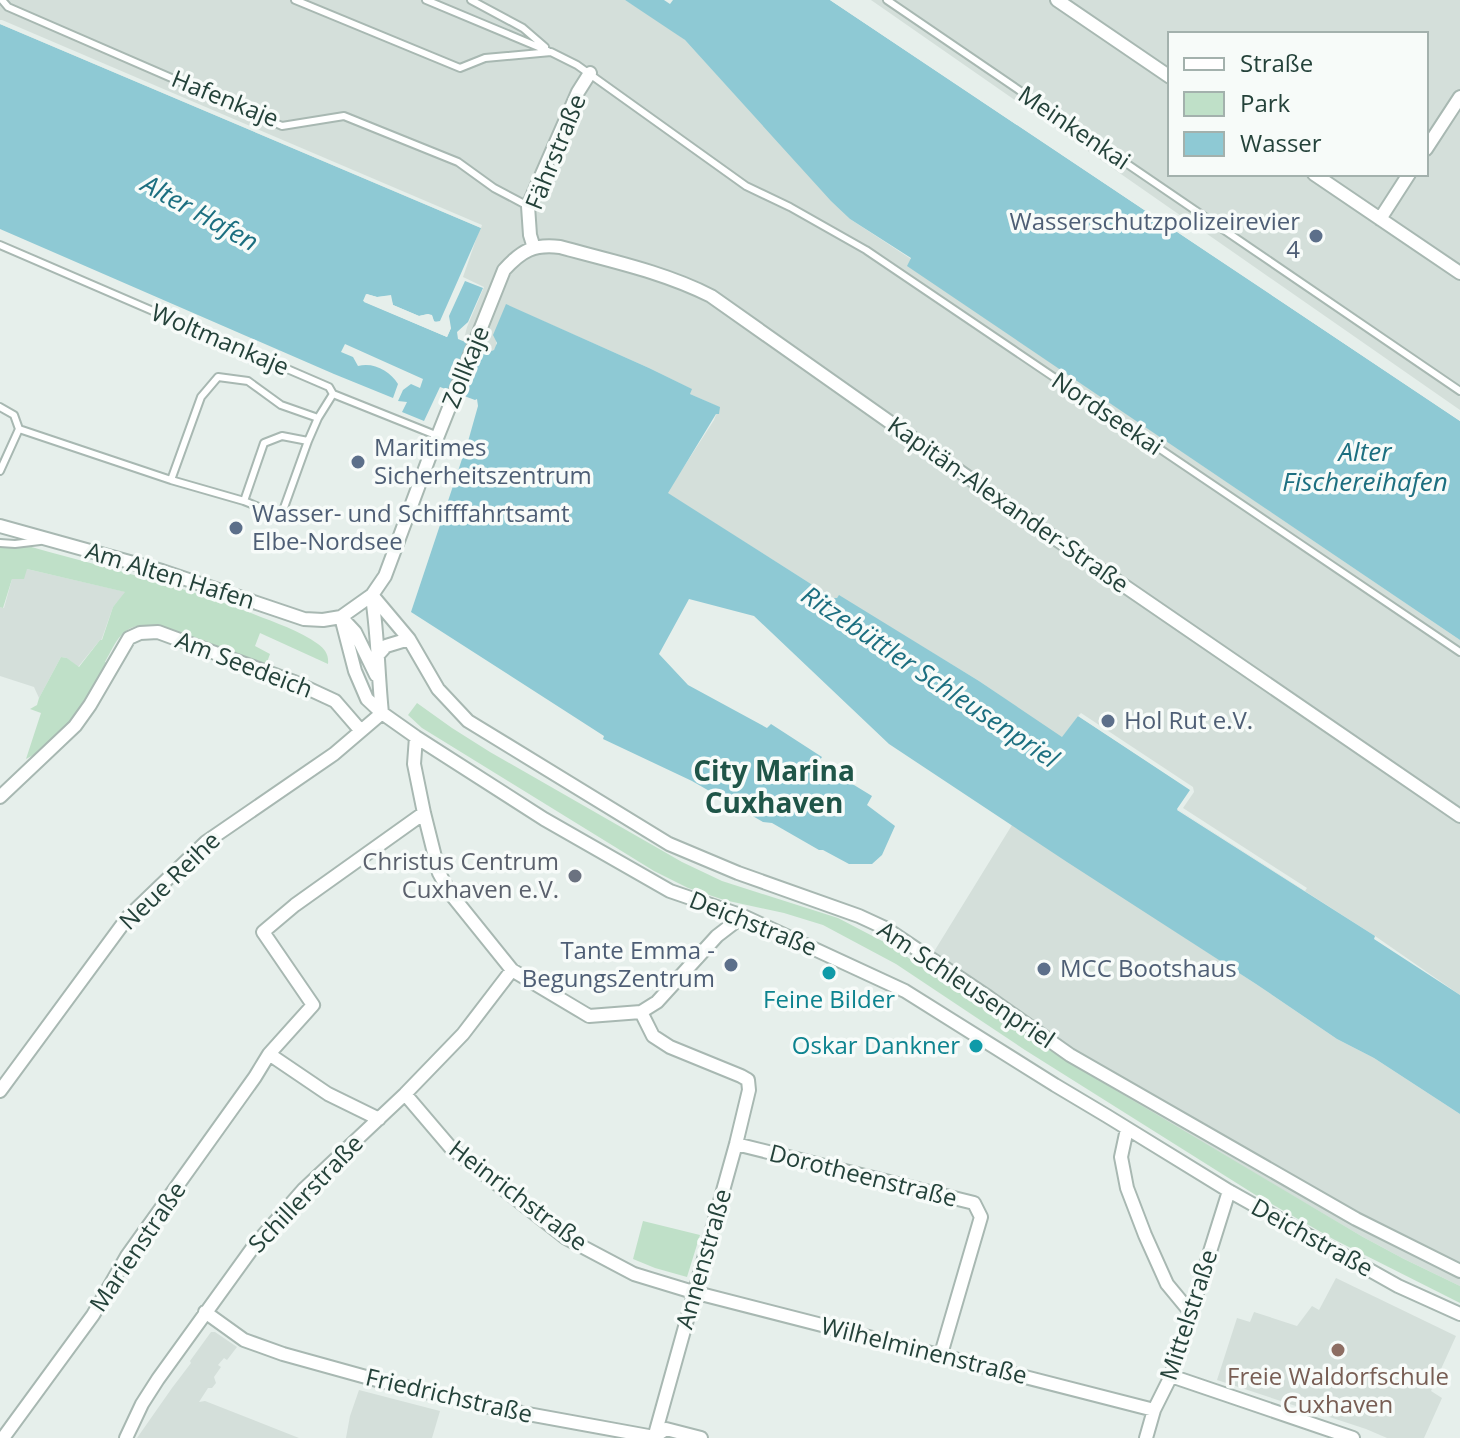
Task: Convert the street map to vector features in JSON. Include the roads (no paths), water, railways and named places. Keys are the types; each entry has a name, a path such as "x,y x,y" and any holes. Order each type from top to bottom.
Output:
{"street":[{"path":"1057,0 1168,76"},
{"name":"Fährstraße","path":"534,248 528,206 578,92 590,73"},
{"path":"1428,146 1460,97"},
{"path":"1317,176 1460,273"},
{"path":"1380,219 1408,176"},
{"name":"Kapitän-Alexander-Straße","path":"534,248 560,247 651,271 711,296 1037,526 1460,816"},
{"name":"Zollkaje","path":"341,617 372,595 385,576 504,270 515,258 534,248"},
{"name":"Am Alten Hafen","path":"0,526 162,571 304,619 341,617"},
{"path":"372,595 382,713"},
{"name":"Am Schleusenpriel","path":"372,595 409,639 438,689 468,721 669,844 885,928 1070,1055 1356,1219 1460,1271"},
{"path":"341,617 355,632 379,681"},
{"name":"Deichstraße","path":"341,617 355,671 367,699 416,737 544,819 670,891 743,916 905,991 1229,1191 1398,1286 1460,1314"},
{"name":"Am Seedeich","path":"0,797 75,726 129,638 140,633 156,631 294,682 335,701 361,731"},
{"path":"378,655 386,646 409,639"},
{"name":"Neue Reihe","path":"0,1091 128,917 206,842 334,754 382,713"},
{"path":"416,737 414,764 424,813 439,873 450,893 512,970 589,1016 641,1012 657,1002 717,936 743,916"},
{"name":"Marienstraße","path":"3,1438 93,1315 127,1256 269,1054 313,1005 263,932 295,905 424,813"},
{"name":"Schillerstraße","path":"126,1438 150,1392 254,1246 304,1189 405,1094 463,1034 512,970"},
{"name":"Annenstraße","path":"641,1012 653,1036 670,1047 748,1080 749,1090 654,1438"},
{"path":"269,1054 328,1094 379,1119"},
{"name":"Heinrichstraße","path":"405,1094 451,1148 566,1238 634,1274 693,1292"},
{"path":"1127,1129 1121,1157 1127,1188 1167,1284 1191,1313"},
{"name":"Dorotheenstraße","path":"736,1144 974,1203 981,1217 941,1354"},
{"name":"Mittelstraße","path":"1146,1438 1154,1410 1171,1376 1229,1191"},
{"name":"Wilhelminenstraße","path":"693,1292 1154,1410"},
{"name":"Friedrichstraße","path":"205,1312 244,1340 370,1378 489,1407 654,1438 666,1429 701,1438"},
{"path":"1171,1376 1353,1438"}],"lane":[{"name":"Hafenkaje","path":"2,0 8,7 282,126 344,116 458,162 494,188 528,206"},
{"path":"295,0 460,68 485,58 551,52"},
{"path":"426,0 551,52"},
{"path":"471,0 523,28 551,52"},
{"name":"Meinkenkai","path":"887,0 1460,391"},
{"name":"Fährstraße","path":"551,52 590,73"},
{"name":"Nordseekai","path":"590,73 746,186 866,250 1460,652"},
{"name":"Woltmankaje","path":"0,245 329,387 333,394 438,436"},
{"path":"171,480 201,397 218,377 248,381 281,405 318,418"},
{"path":"19,429 244,501 281,516 308,441 333,394"},
{"path":"0,407 14,415 19,429 0,471"},
{"path":"244,501 264,443 282,436 308,441"},
{"path":"0,543 48,540"}],"water":[{"name":"Alter Fischereihafen","path":"625,0 664,0 670,4 673,0 830,0 1460,421 1460,640 907,266 911,258 850,219 831,201 685,40"},
{"path":"0,24 481,228 440,321 434,322 428,314 419,316 393,305 390,296 367,294 364,302 447,337 451,328 449,316 465,281 483,288 468,322 457,332 458,339 489,352 494,350 497,343 493,335 506,304 649,368 692,389 690,394 720,407 719,414 716,414 668,493 833,598 839,595 979,681 1062,737 1078,716 1191,790 1177,810 1375,936 1374,939 1460,995 1460,1114 1374,1058 1337,1039 889,744 754,616 689,599 659,654 688,685 767,728 771,724 822,757 818,763 872,796 867,805 895,826 882,855 872,864 849,864 772,823 763,822 692,781 603,739 604,736 411,612 469,438 477,399 440,387 424,421 402,412 407,402 398,401 403,390 411,384 420,388 423,379 345,344 341,352 353,357 358,366 376,367 395,379 398,384 393,398 0,229"}],"place":[{"name":"Wasserschutzpolizeirevier 4","path":"1316,236"},
{"name":"Maritimes Sicherheitszentrum","path":"358,462"},
{"name":"Wasser- und Schifffahrtsamt Elbe-Nordsee","path":"236,528"},
{"name":"Hol Rut e.V.","path":"1108,721"},
{"name":"Christus Centrum Cuxhaven e.V.","path":"575,876"},
{"name":"Tante Emma - BegungsZentrum","path":"731,965"},
{"name":"MCC Bootshaus","path":"1044,969"},
{"name":"Feine Bilder","path":"829,973"},
{"name":"Oskar Dankner","path":"976,1046"},
{"name":"Freie Waldorfschule Cuxhaven","path":"1338,1350"}],"district":[{"name":"City Marina Cuxhaven","path":"774,787"}],"water label":[{"name":"Alter Hafen","path":"200,213"},
{"name":"Ritzebüttler Schleusenpriel","path":"930,677"}]}
